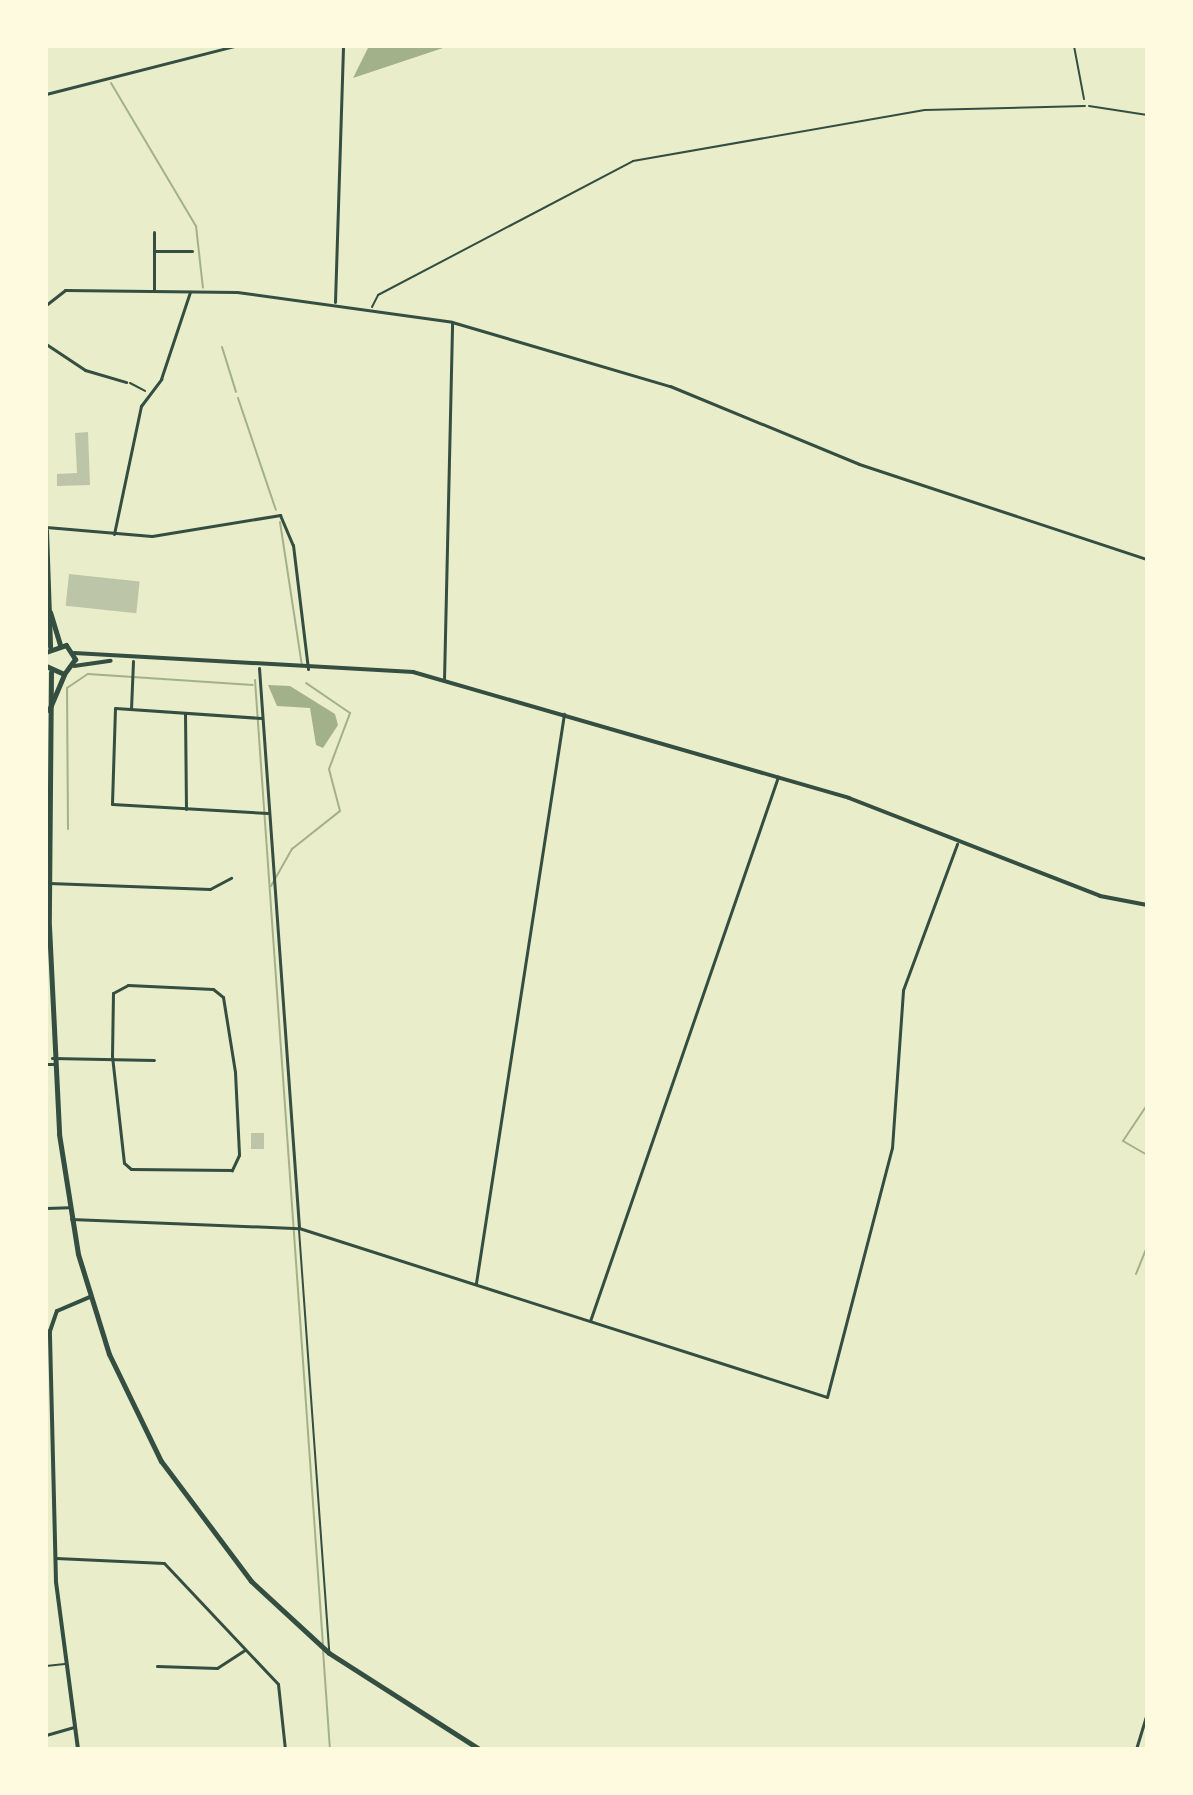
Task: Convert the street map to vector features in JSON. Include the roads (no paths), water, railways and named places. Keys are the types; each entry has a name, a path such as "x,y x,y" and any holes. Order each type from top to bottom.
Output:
{"main road":[{"path":"46,529 48,650 60,644"},
{"path":"48,604 60,644 74,653 74,666 64,674 48,714"},
{"path":"64,674 48,669 50,1062 71,1219 90,1297 128,1400 193,1510 251,1581 328,1652 479,1749"}],"street":[{"path":"46,94 235,46"},
{"path":"335,303 343,46"},
{"path":"154,232 154,291"},
{"path":"154,251 192,251"},
{"path":"46,305 65,290 190,292 372,307 452,322 670,386 859,464 1147,559"},
{"path":"114,534 150,393 190,292"},
{"path":"444,680 452,322"},
{"path":"46,344 85,370 126,382"},
{"path":"46,529 152,536 280,515 293,545 308,669"},
{"path":"74,653 116,660 308,669 444,680 778,777 957,844 1147,905"},
{"path":"74,666 116,660"},
{"path":"131,709 133,661"},
{"path":"259,668 299,1228"},
{"path":"261,718 131,709 112,712 112,804 268,813"},
{"path":"185,713 186,809"},
{"path":"475,1284 564,714"},
{"path":"590,1321 778,777"},
{"path":"71,1219 299,1228 827,1397 892,1148 903,990 957,844"},
{"path":"49,883 210,889 231,878"},
{"path":"115,988 219,991 235,1072 239,1155 232,1170 127,1167 112,1056 115,988"},
{"path":"50,1062 112,1056 154,1060"},
{"path":"46,1208 69,1207"},
{"path":"78,1749 54,1558 53,1319 90,1297"},
{"path":"46,1475 53,1475"},
{"path":"54,1558 164,1563 278,1684 285,1749"},
{"path":"46,1588 56,1586"},
{"path":"157,1666 217,1668 245,1650"},
{"path":"1136,1749 1147,1712"},
{"path":"46,1735 74,1727"}],"lane":[{"path":"372,307 378,295 633,161 925,110 1085,106"},
{"path":"299,1228 328,1652"},
{"path":"46,1666 65,1664"}],"waterway":[{"path":"111,83 196,226 203,288"},
{"path":"222,347 236,392"},
{"path":"238,398 276,510"},
{"path":"280,522 302,665"},
{"path":"68,829 67,688 88,674 253,685"},
{"path":"255,680 323,1644"},
{"path":"271,886 292,849 340,811 329,769 350,713 306,683"},
{"path":"1147,1105 1123,1141 1147,1155"},
{"path":"1136,1274 1147,1247"},
{"path":"323,1650 330,1749"}]}
